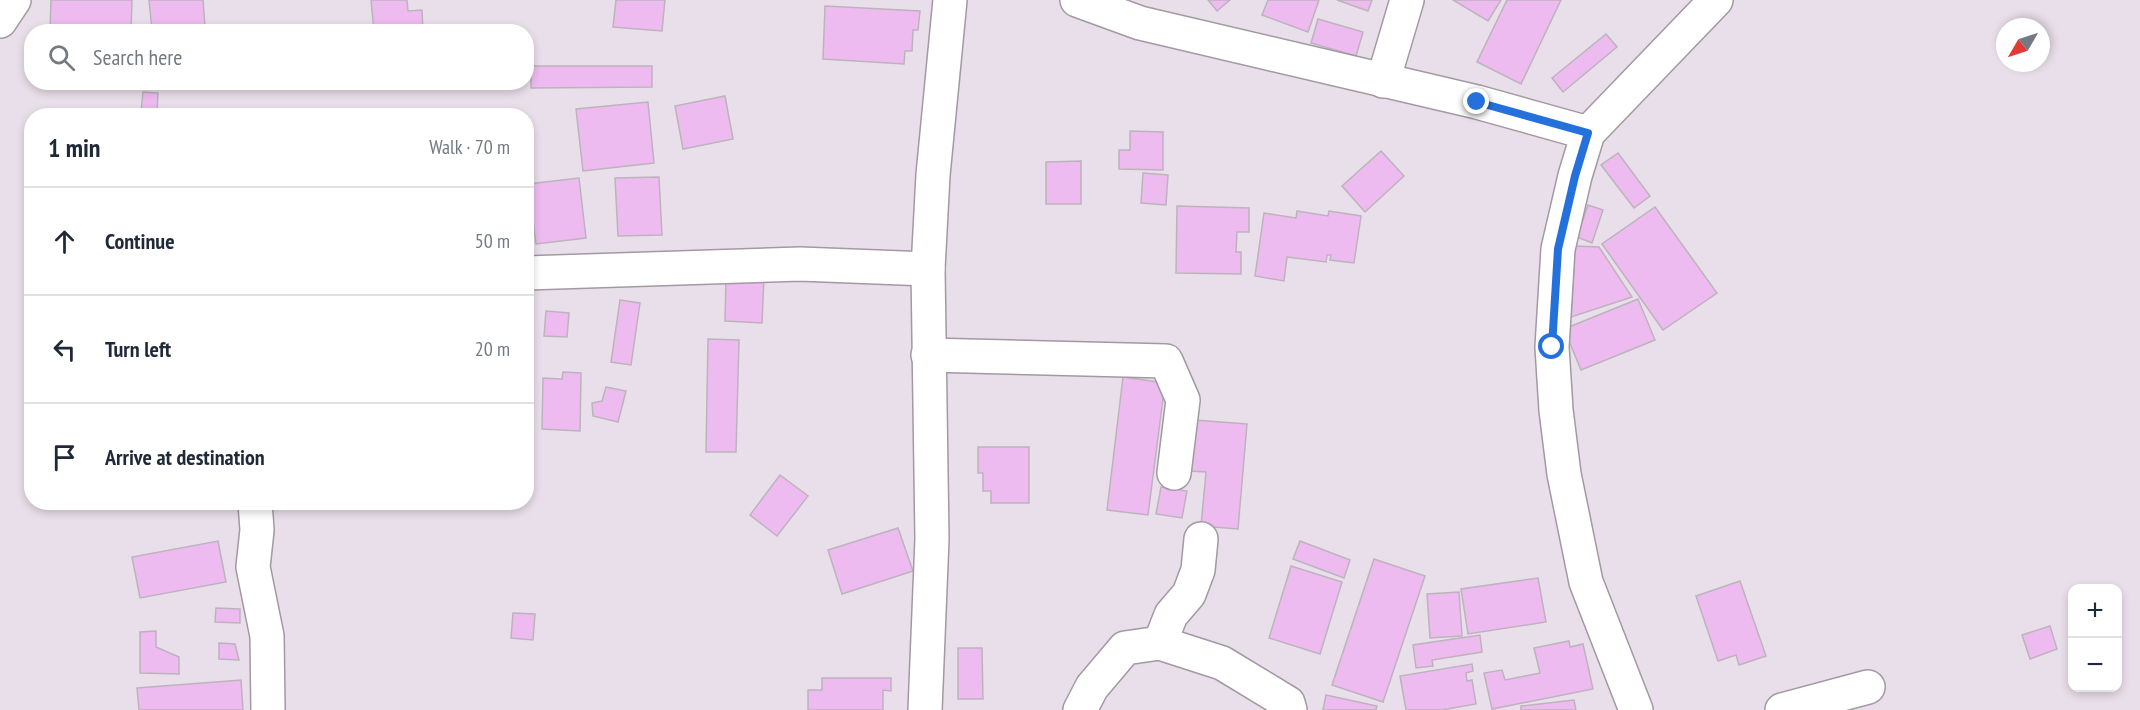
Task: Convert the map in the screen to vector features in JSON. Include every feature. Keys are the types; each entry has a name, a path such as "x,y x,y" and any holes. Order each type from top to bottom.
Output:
{"street":[{"path":"0,21 14,0"},
{"path":"925,710 932,539 928,269 933,175 950,0"},
{"path":"1077,0 1140,23 1477,102 1588,133"},
{"path":"1383,81 1407,0"},
{"path":"1636,710 1586,582 1564,474 1556,410 1552,347 1558,249 1575,176 1588,133 1716,0"},
{"path":"534,273 800,264 928,269"},
{"path":"928,355 1166,362 1183,400 1174,472"},
{"path":"256,510 257,530 253,567 267,636 268,710"},
{"path":"1160,643 1171,615 1189,594 1198,570 1201,539"},
{"path":"1080,710 1092,687 1125,648 1160,643 1222,663 1287,703 1290,710"},
{"path":"1782,710 1868,687"}],"building":[{"path":"51,0 132,0 131,24 50,24"},
{"path":"149,0 203,0 205,24 151,24"},
{"path":"371,0 407,0 408,11 422,10 423,24 373,24"},
{"path":"616,0 665,0 662,31 613,27"},
{"path":"1208,0 1230,0 1217,11"},
{"path":"1268,0 1319,0 1308,32 1262,15"},
{"path":"1337,0 1372,0 1368,11"},
{"path":"1453,0 1501,0 1488,21"},
{"path":"1507,0 1561,0 1521,84 1477,62"},
{"path":"825,6 920,11 918,30 913,30 912,51 905,51 904,64 823,59"},
{"path":"1318,19 1363,32 1356,56 1311,43"},
{"path":"1606,34 1617,47 1563,92 1552,78"},
{"path":"534,66 652,66 652,87 534,88"},
{"path":"143,92 158,93 157,108 141,108"},
{"path":"725,96 733,139 683,149 675,106"},
{"path":"648,102 654,163 583,171 576,109"},
{"path":"1130,131 1163,132 1163,170 1119,169 1119,150 1130,150"},
{"path":"1381,151 1404,176 1365,212 1342,186"},
{"path":"1618,153 1650,196 1634,208 1601,165"},
{"path":"1081,161 1081,204 1046,204 1046,162"},
{"path":"1143,173 1168,175 1166,205 1141,203"},
{"path":"659,177 662,235 618,236 615,178"},
{"path":"579,178 586,238 536,244 534,183"},
{"path":"1588,205 1603,210 1592,243 1577,237"},
{"path":"1177,206 1249,208 1249,232 1237,232 1236,252 1241,252 1241,274 1176,273"},
{"path":"1655,207 1717,293 1663,330 1602,244"},
{"path":"1297,211 1328,216 1329,211 1361,216 1354,263 1330,260 1331,255 1327,255 1326,262 1287,257 1284,281 1255,276 1264,213 1296,218"},
{"path":"1575,246 1599,247 1632,297 1571,317"},
{"path":"726,277 764,278 762,323 725,321"},
{"path":"1638,299 1655,340 1581,370 1564,329"},
{"path":"620,300 640,303 631,365 611,362"},
{"path":"546,311 569,313 567,337 544,336"},
{"path":"708,339 739,340 736,452 706,452"},
{"path":"563,372 581,373 580,431 542,429 543,378 562,379"},
{"path":"1123,377 1165,383 1148,515 1107,510"},
{"path":"606,387 626,391 618,422 593,416 592,403 602,401"},
{"path":"1194,420 1247,424 1238,529 1201,526 1206,472 1190,471"},
{"path":"978,447 1029,447 1029,503 991,503 991,491 983,491 983,473 978,473"},
{"path":"780,475 808,496 777,536 750,515"},
{"path":"1161,487 1187,491 1182,518 1156,514"},
{"path":"898,528 913,571 842,594 828,550"},
{"path":"218,541 226,582 140,598 132,557"},
{"path":"1300,541 1350,560 1344,578 1293,559"},
{"path":"1374,559 1425,576 1383,702 1332,685"},
{"path":"1291,566 1342,582 1320,654 1269,638"},
{"path":"1538,578 1546,622 1468,634 1461,589"},
{"path":"1740,581 1766,656 1739,665 1736,655 1718,661 1696,596"},
{"path":"1459,592 1462,636 1430,638 1427,594"},
{"path":"216,608 240,609 240,623 215,622"},
{"path":"513,613 535,614 533,640 511,638"},
{"path":"2050,626 2057,649 2030,659 2022,635"},
{"path":"156,631 156,647 179,657 179,674 140,673 140,632"},
{"path":"1480,635 1482,652 1432,660 1433,666 1416,668 1413,645"},
{"path":"1569,641 1570,647 1583,644 1593,689 1492,709 1484,673 1502,670 1505,680 1540,673 1534,648"},
{"path":"219,643 235,644 239,660 219,659"},
{"path":"958,648 982,648 983,699 958,699"},
{"path":"1472,664 1473,671 1466,673 1467,681 1472,680 1476,704 1442,710 1406,710 1400,676"},
{"path":"822,678 891,678 891,691 883,690 883,710 808,710 808,690 822,690"},
{"path":"241,680 243,710 139,710 137,688"},
{"path":"1326,695 1377,706 1376,710 1323,710"},
{"path":"1574,700 1576,710 1521,710 1521,706"}],"route":[{"path":"1477,102 1588,133 1575,176 1558,249 1552,347"}]}
